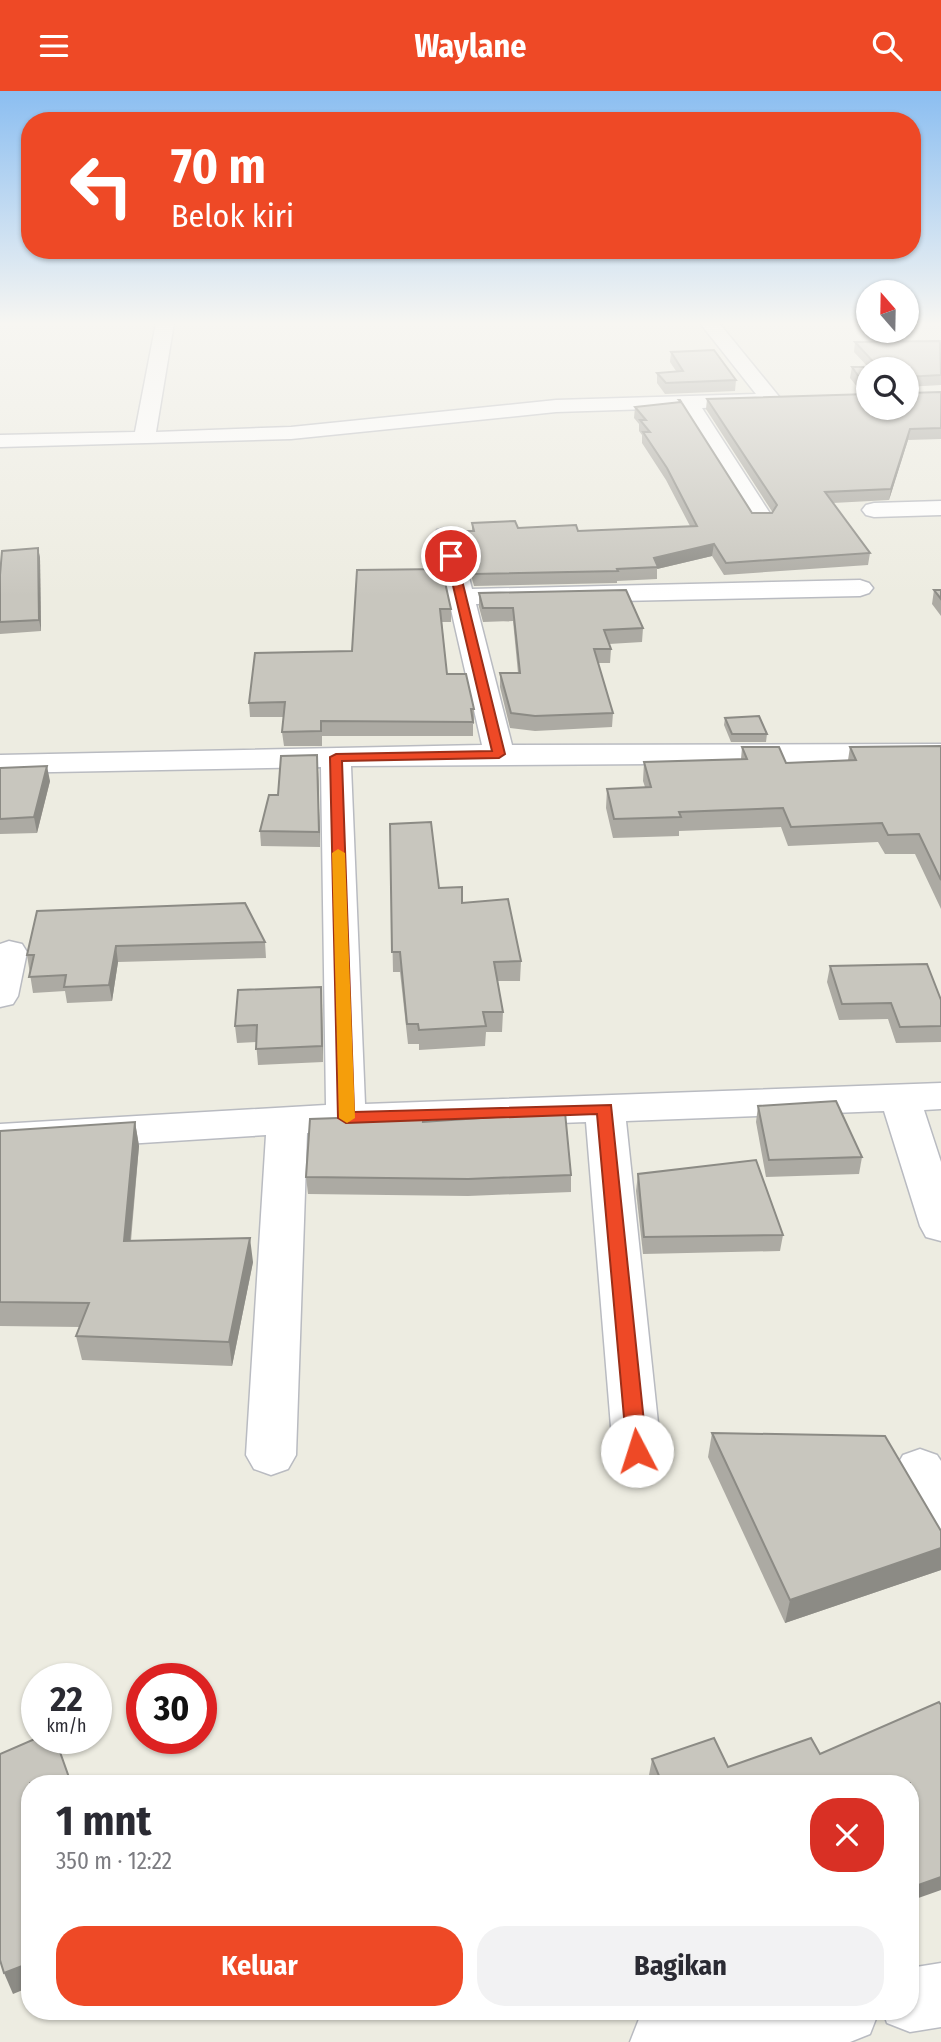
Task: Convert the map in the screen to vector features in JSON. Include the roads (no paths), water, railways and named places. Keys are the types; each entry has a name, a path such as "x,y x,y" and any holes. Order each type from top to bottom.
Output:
{"street":[{"path":"144,439 149,414"},
{"path":"0,441 290,433 477,414"},
{"path":"695,414 761,518"},
{"path":"874,510 941,508"},
{"path":"446,535 499,754"},
{"path":"461,597 860,588"},
{"path":"0,764 499,754 941,753"},
{"path":"336,757 346,1118"},
{"path":"0,996 9,952"},
{"path":"0,1137 287,1120 941,1096"},
{"path":"900,1098 941,1226"},
{"path":"605,1108 637,1451"},
{"path":"271,1455 287,1120"},
{"path":"919,1999 941,1995"},
{"path":"683,2040 797,2020"}]}
